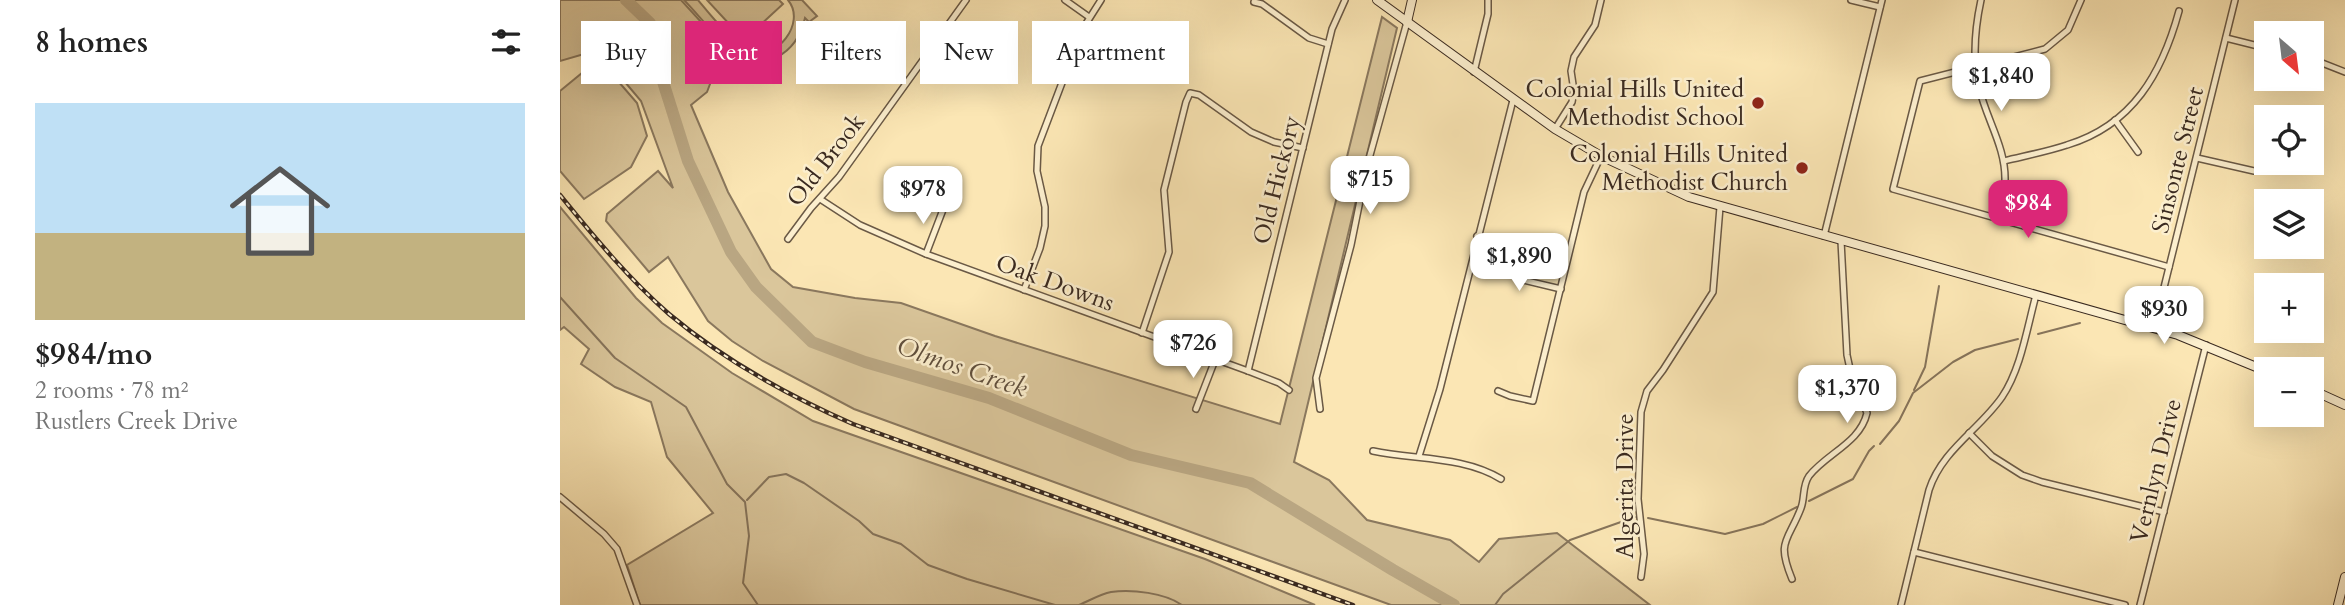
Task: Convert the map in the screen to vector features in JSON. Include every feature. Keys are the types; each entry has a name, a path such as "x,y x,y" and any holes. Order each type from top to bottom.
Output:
{"main road":[{"path":"1377,0 1555,129 1601,156 1689,197 2154,328 2206,345 2254,366"},
{"path":"1407,22 1412,0"},
{"path":"2324,395 2345,405"},
{"path":"2338,605 2345,576"}],"street":[{"name":"Old Brook","path":"788,239 839,177 966,0"},
{"path":"1065,0 1089,18"},
{"path":"1024,290 1040,248 1045,226 1045,207 1037,171 1038,146 1082,30 1101,0"},
{"name":"Old Hickory","path":"1248,371 1328,44 1335,19 1345,0"},
{"path":"1474,72 1488,14 1488,0"},
{"path":"1555,129 1572,102 1574,91 1571,71 1574,57 1595,25 1601,0"},
{"path":"1824,236 1881,4 1851,0"},
{"path":"1981,0 1975,35 1979,90 2004,161 2004,191 1997,218"},
{"path":"2081,0 2068,30 2051,45 2032,54 1920,81 1893,189 2169,267"},
{"name":"Sinsonte Street","path":"2154,328 2235,0"},
{"path":"1254,2 1262,4 1309,38 1328,44"},
{"path":"2004,161 2068,145 2086,138 2115,120 2139,97 2157,73 2170,43 2179,11"},
{"path":"1320,409 1316,378 1351,245 1370,155 1407,22"},
{"path":"2226,38 2254,45"},
{"path":"2324,64 2345,72"},
{"path":"1142,333 1169,252 1164,190 1186,102 1191,93 1251,132 1274,142 1303,148"},
{"path":"1419,456 1440,389 1513,100"},
{"path":"2115,120 2138,152"},
{"path":"1498,391 1533,401 1584,192 1601,156"},
{"path":"2197,158 2253,171"},
{"name":"Oak Downs","path":"820,199 860,225 926,254 1248,371 1279,383 1289,390"},
{"name":"Algerita Drive","path":"1641,578 1644,554 1638,485 1643,401 1713,292 1720,207"},
{"path":"926,254 944,208"},
{"path":"1477,236 1503,256 1523,280 1561,289"},
{"path":"1792,579 1784,560 1784,544 1802,506 1805,484 1812,473 1861,431 1867,413 1847,355 1841,241"},
{"path":"1901,605 1936,473 1945,458 1997,404 2008,387 2036,295"},
{"name":"Vernlyn Drive","path":"2140,605 2206,345"},
{"path":"1196,409 1215,360"},
{"path":"1969,433 1992,456 2022,475 2164,512"},
{"path":"1373,451 1419,456 1484,469 1501,478"},
{"path":"560,497 604,534 617,549 637,605"},
{"path":"1914,552 2125,605"}],"shaded area":[{"path":"560,0 681,0 700,21 685,21 685,84 710,84 707,92 691,105 728,192 771,269 793,287 901,303 995,336 1280,424 1382,17 1397,28 1294,462 1329,480 1367,520 1450,540 1479,562 1499,539 1557,533 1650,605 1391,605 854,409 763,361 732,341 708,321 668,257 649,272 606,221 607,214 658,171 673,188 641,101 627,84 671,84 671,21 581,21 581,55 560,61"},
{"path":"684,0 698,0 715,21 703,21"},
{"path":"707,0 779,0 783,4 765,21 726,21"},
{"path":"788,0 802,0 817,16 810,21 805,18 804,21 796,21 796,39 783,54 782,42 794,19"},
{"path":"581,74 581,84 621,84 637,103 647,136 631,167 584,199 560,171 560,91"},
{"path":"560,207 636,298 662,323 732,373 813,421 1205,559 1315,605 640,605 627,565 713,513 667,457 651,402 615,387 581,364 589,349 564,327 560,330"}],"waterway":[{"name":"Olmos Creek","path":"626,0 650,23 659,69 688,161 731,252 756,287 812,342 865,362 989,398 1131,455 1250,483 1454,605"},
{"path":"1914,390 1925,367 1939,286"},
{"path":"560,297 615,358 686,407 727,484 745,502 749,536 743,583 758,605"},
{"path":"2038,334 2080,323"},
{"path":"1880,444 1899,421 1913,393 1953,362 1975,350 2018,339"},
{"path":"1809,501 1853,479 1874,446"},
{"path":"747,500 769,477 786,474 804,483 859,521 873,534 901,544 928,565 1055,605"},
{"path":"1648,518 1725,534 1763,524 1797,507"},
{"path":"1495,605 1503,594 1570,540 1635,517"},
{"path":"1079,605 1119,591 1158,595 1182,605"}],"railway":[{"path":"560,195 626,272 669,314 734,362 804,401 853,424 1353,605"}],"place":[{"name":"Colonial Hills United Methodist School","path":"1758,103"},
{"name":"Colonial Hills United Methodist Church","path":"1802,168"}]}
